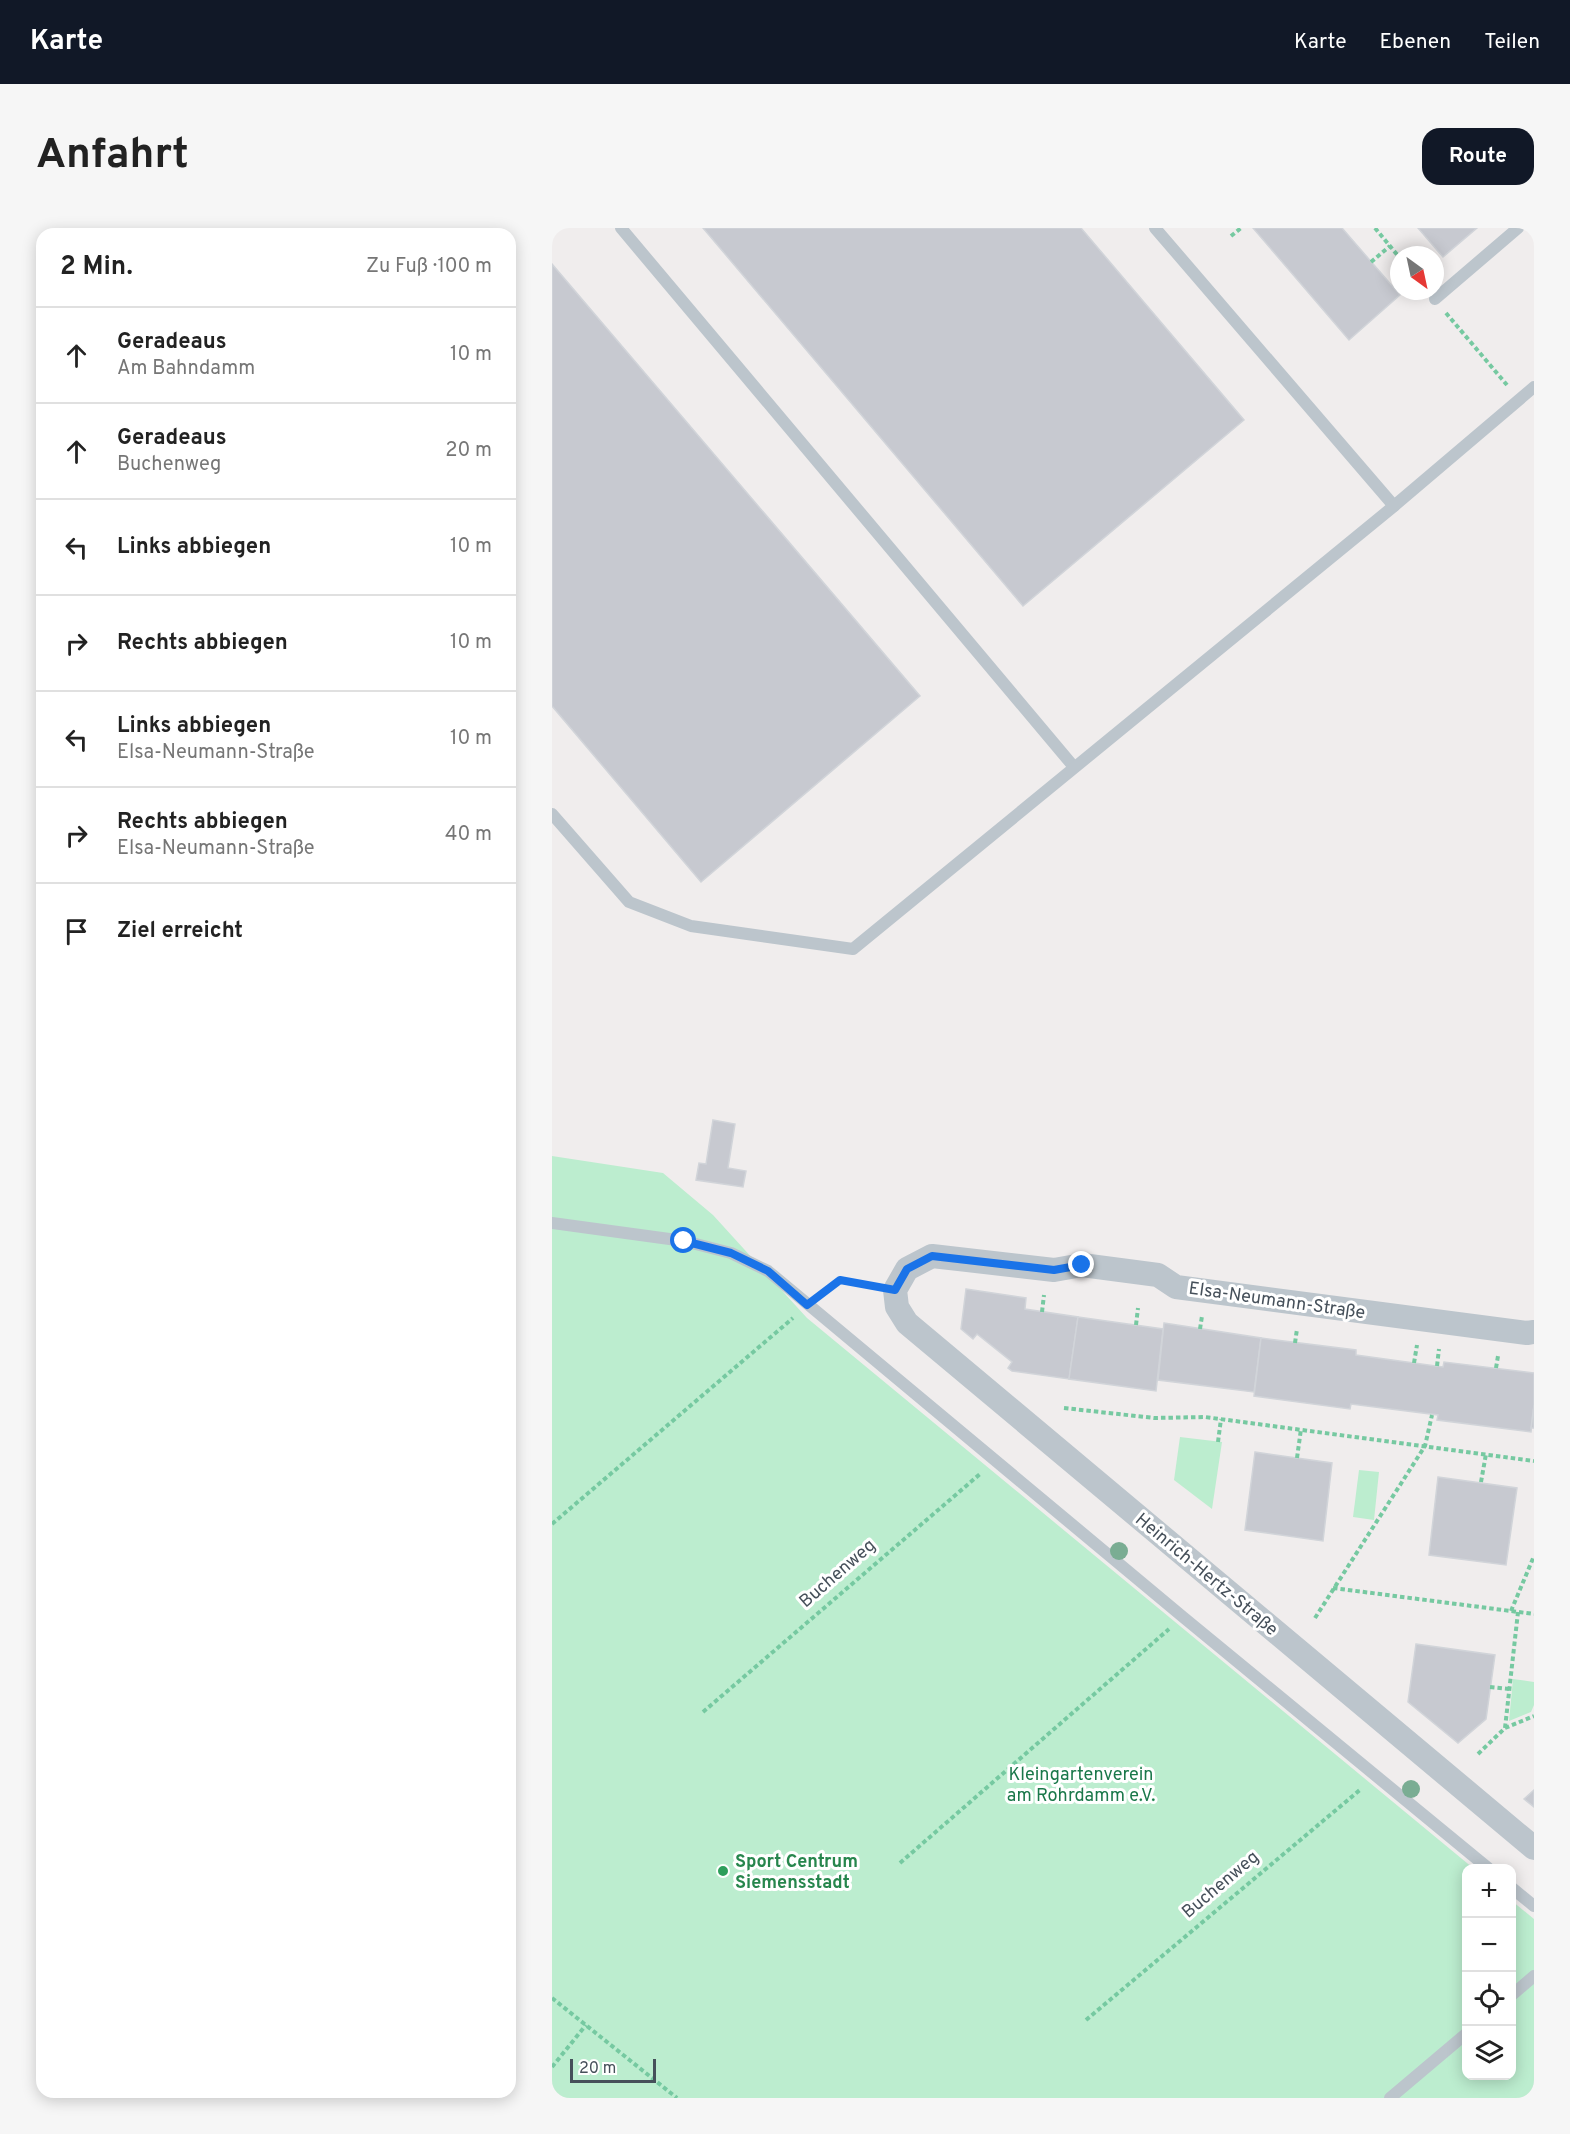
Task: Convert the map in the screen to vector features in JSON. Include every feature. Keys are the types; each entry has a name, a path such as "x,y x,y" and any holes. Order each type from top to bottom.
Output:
{"street":[{"name":"Elsa-Neumann-Straße","path":"895,1290 907,1269 932,1256 1054,1270 1082,1265 1158,1275 1176,1287 1527,1334 1534,1332"},
{"name":"Heinrich-Hertz-Straße","path":"895,1290 897,1307 906,1323 1534,1848"}],"lane":[{"path":"621,228 1074,767"},
{"path":"1155,228 1394,506"},
{"path":"1444,291 1518,228"},
{"path":"552,814 628,902 691,926 853,949 1394,506 1534,387"},
{"path":"552,1223 684,1241 731,1253 768,1271 1482,1864"},
{"path":"1516,1891 1534,1906"},
{"path":"1516,1992 1534,1976"},
{"path":"1390,2098 1462,2037"}],"path":[{"path":"1230,236 1241,228"},
{"path":"1371,262 1390,246 1375,228"},
{"path":"1436,300 1520,400"},
{"path":"552,1524 807,1305 840,1280 895,1290"},
{"path":"1042,1312 1044,1291"},
{"path":"1136,1325 1138,1308"},
{"path":"1200,1329 1202,1313"},
{"path":"1296,1342 1297,1325"},
{"path":"1414,1363 1417,1341"},
{"path":"1437,1366 1440,1344"},
{"path":"1496,1368 1498,1352"},
{"path":"1064,1408 1154,1418 1205,1417 1534,1461"},
{"path":"1315,1618 1425,1446 1432,1415"},
{"path":"1218,1442 1221,1419"},
{"path":"1297,1458 1301,1429"},
{"path":"1481,1482 1486,1454"},
{"name":"Buchenweg","path":"703,1712 995,1461"},
{"path":"1511,1611 1534,1556"},
{"path":"1333,1588 1534,1614"},
{"path":"1504,1728 1518,1612"},
{"path":"900,1863 1183,1617"},
{"path":"1490,1687 1509,1689"},
{"path":"1478,1754 1504,1728 1534,1716"},
{"name":"Buchenweg","path":"1086,2020 1376,1776"},
{"path":"552,1998 677,2098"},
{"path":"552,2067 586,2025"}],"green space":[{"name":"Kleingartenverein am Rohrdamm e.V.","path":"552,1156 663,1173 713,1215 807,1318 1468,1864 1462,1864 1462,2080 1516,2080 1516,1904 1534,1919 1534,2098 552,2098"},
{"path":"1180,1437 1222,1442 1212,1509 1174,1480"},
{"path":"1359,1470 1379,1472 1374,1520 1353,1517"},
{"path":"1513,1679 1534,1682 1534,1705 1531,1712 1509,1721"}],"building":[{"path":"703,228 1081,228 1244,420 1023,606"},
{"path":"1253,228 1342,228 1390,283 1390,300 1394,300 1349,340"},
{"path":"1418,228 1477,228 1444,256 1444,246 1434,246"},
{"path":"552,264 920,696 701,882 552,706"},
{"path":"713,1120 735,1124 728,1168 746,1171 743,1187 696,1180 699,1163 706,1164"},
{"path":"966,1289 1026,1298 1025,1309 1078,1317 1069,1379 1012,1371 1008,1368 1012,1362 977,1334 973,1339 961,1329"},
{"path":"1078,1317 1163,1329 1156,1391 1069,1379"},
{"path":"1164,1323 1261,1338 1254,1392 1158,1380"},
{"path":"1261,1338 1356,1350 1356,1355 1443,1367 1444,1362 1534,1373 1531,1432 1437,1420 1438,1415 1351,1404 1350,1409 1254,1396"},
{"path":"1534,1405 1534,1428 1531,1428"},
{"path":"1255,1452 1332,1463 1323,1541 1245,1530"},
{"path":"1438,1477 1517,1488 1506,1565 1429,1555"},
{"path":"1416,1644 1495,1655 1486,1719 1458,1743 1408,1702"},
{"path":"1534,1790 1534,1807 1524,1799"}],"place":[{"name":"Sport Centrum Siemensstadt","path":"723,1871"}],"route":[{"path":"684,1241 731,1253 768,1271 807,1305 840,1280 895,1290 907,1269 932,1256 1054,1270 1082,1265"}]}
